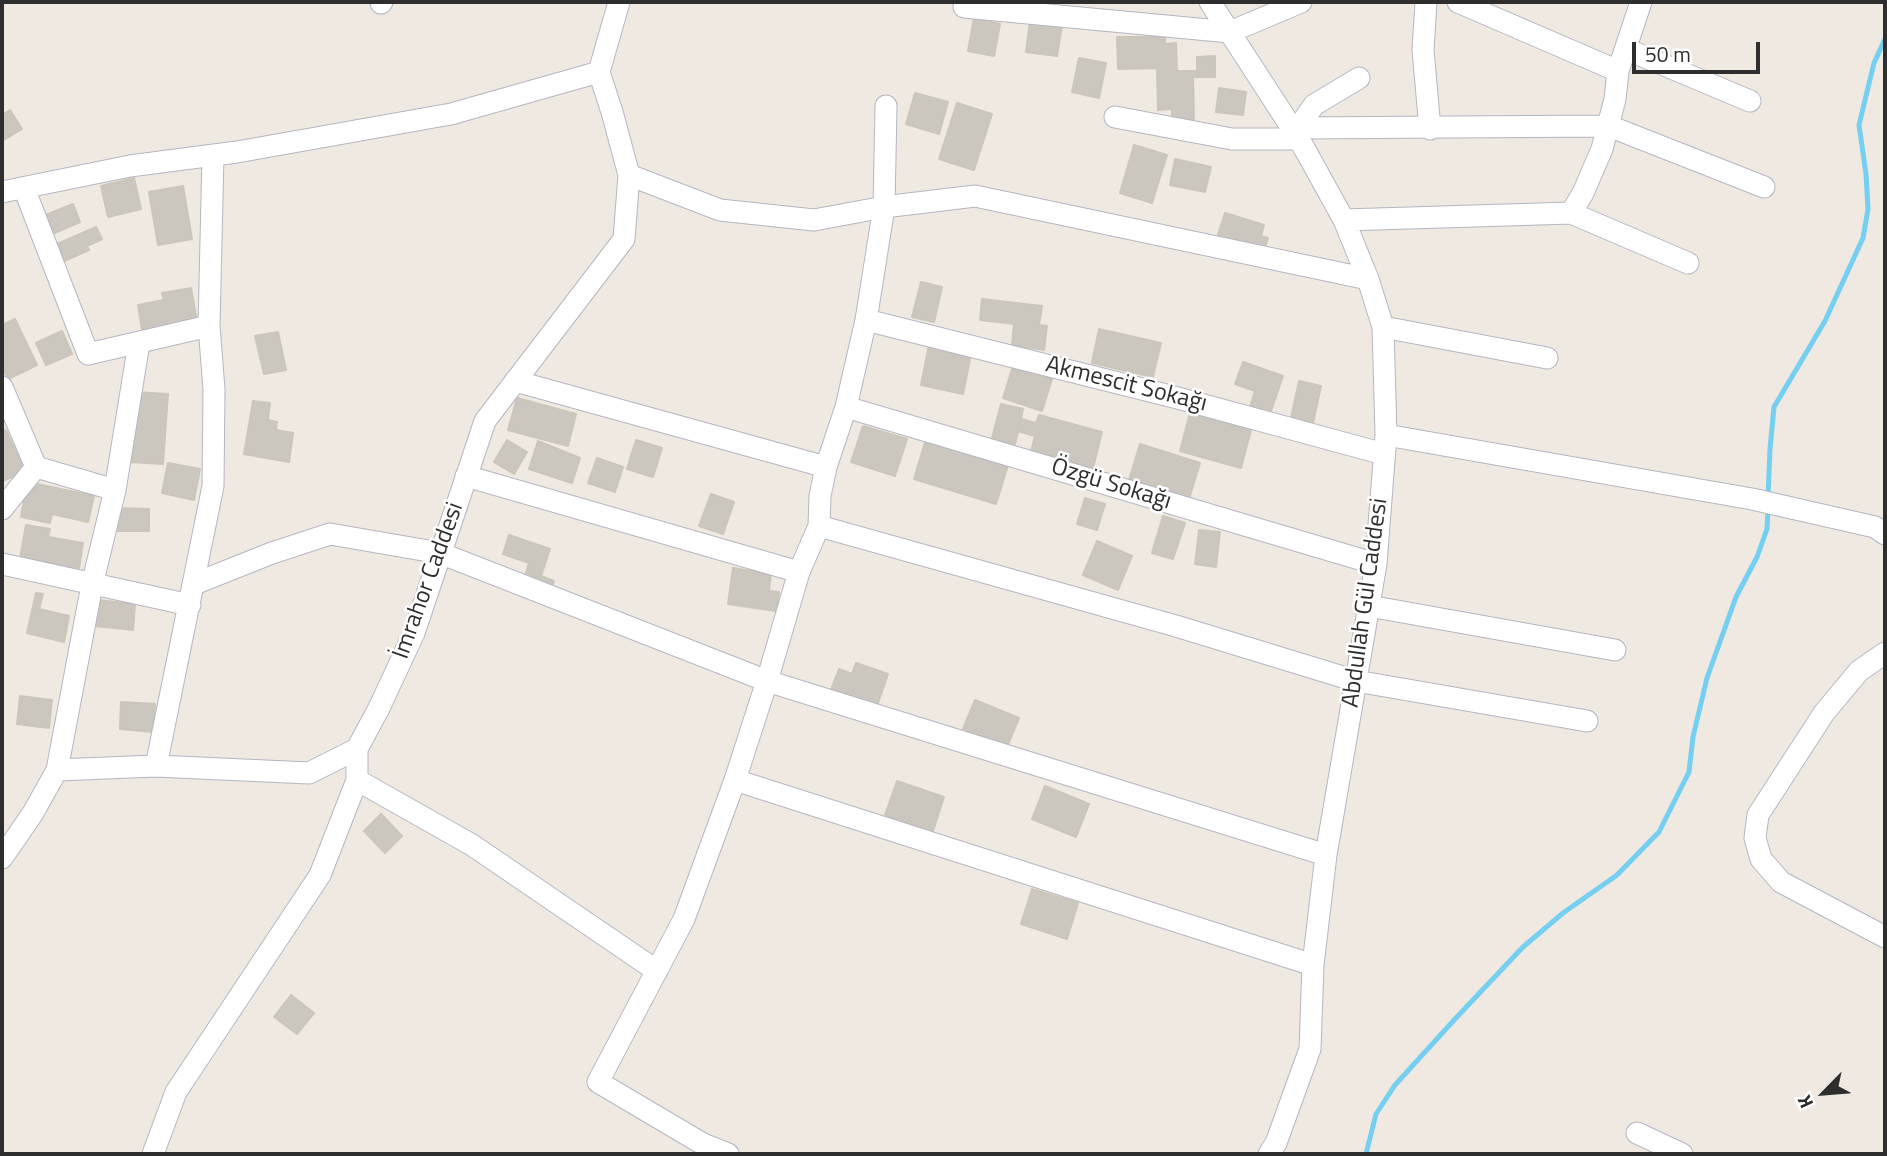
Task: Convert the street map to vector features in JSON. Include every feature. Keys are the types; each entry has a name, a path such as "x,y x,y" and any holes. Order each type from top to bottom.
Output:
{"street":[{"path":"2,192 130,166 213,155 451,114 598,72 619,2"},
{"name":"Abdullah Gül Caddesi","path":"1210,2 1297,132 1344,220 1368,279 1382,327 1385,445 1376,564 1326,855 1314,965 1310,1049 1276,1143 1269,1154"},
{"path":"964,6 1230,32 1301,2"},
{"path":"1426,2 1423,50 1430,129"},
{"path":"1458,2 1618,71"},
{"path":"1571,213 1593,171 1609,126 1618,71 1641,2"},
{"path":"1626,49 1750,101"},
{"name":"İmrahor Caddesi","path":"153,1154 176,1092 320,875 357,780 357,749 414,633 485,421 624,239 629,175 598,72"},
{"path":"1297,132 1314,105 1359,78"},
{"path":"728,1154 703,1144 598,1082 684,919 735,780 799,572 819,526 825,467 846,407 866,320 884,208 886,106"},
{"path":"1115,117 1232,139 1297,132 1609,126 1764,187"},
{"path":"156,766 213,486 214,389 209,326 213,155"},
{"path":"629,175 720,210 814,220 975,196 1368,279"},
{"path":"24,187 88,354 209,326"},
{"path":"1344,220 1571,213 1688,263"},
{"name":"Akmescit Sokağı","path":"866,320 1161,394 1385,445 1752,499 1875,527 1885,534"},
{"path":"1382,327 1547,358"},
{"path":"2,858 33,813 57,771 92,585 115,490 139,343"},
{"path":"515,381 825,467"},
{"path":"2,387 36,467"},
{"name":"Özgü Sokağı","path":"846,407 1376,564"},
{"path":"36,467 115,490"},
{"path":"2,509 36,467"},
{"path":"466,476 799,572"},
{"path":"819,526 1176,626 1356,681 1587,721"},
{"path":"2,564 92,585 192,594 272,552 330,534 440,553 767,681 1326,855"},
{"path":"1369,606 1615,650"},
{"path":"1885,653 1860,671 1824,713 1758,815 1755,838 1761,859 1781,882 1885,937"},
{"path":"57,771 156,766 309,773 357,749"},
{"path":"357,780 472,845 657,971"},
{"path":"735,780 1314,965"},
{"path":"1637,1133 1682,1154"}],"building":[{"path":"974,18 1000,24 994,56 968,51"},
{"path":"1030,21 1062,25 1057,56 1026,52"},
{"path":"1117,37 1165,37 1165,44 1176,43 1177,71 1197,71 1197,57 1215,56 1215,77 1193,77 1194,119 1172,119 1172,109 1158,110 1157,68 1118,69"},
{"path":"1079,58 1106,63 1099,98 1072,92"},
{"path":"1219,88 1246,92 1243,115 1216,112"},
{"path":"915,93 948,102 939,134 906,124"},
{"path":"957,103 992,114 974,170 939,159"},
{"path":"10,110 22,129 2,141 2,115"},
{"path":"1134,145 1167,155 1152,203 1120,193"},
{"path":"1175,159 1211,167 1205,192 1170,185"},
{"path":"134,178 141,209 108,217 101,186"},
{"path":"183,186 192,239 158,245 149,192"},
{"path":"73,204 80,222 50,235 43,216"},
{"path":"1225,213 1264,225 1261,236 1268,238 1263,253 1217,238"},
{"path":"96,227 102,239 87,246 89,250 62,262 55,245"},
{"path":"921,282 942,287 934,322 912,317"},
{"path":"191,288 197,321 142,330 138,305 164,300 162,293"},
{"path":"982,299 1042,306 1039,325 1047,326 1044,350 1012,345 1014,324 980,320"},
{"path":"15,319 37,365 8,379 2,367 2,325"},
{"path":"1099,329 1161,343 1153,377 1092,363"},
{"path":"62,331 72,354 46,365 36,343"},
{"path":"278,332 286,370 264,374 255,336"},
{"path":"929,345 971,354 963,394 921,385"},
{"path":"1243,362 1283,376 1270,414 1250,407 1255,391 1235,384"},
{"path":"1013,366 1052,379 1042,411 1003,398"},
{"path":"1299,381 1321,386 1313,423 1291,418"},
{"path":"134,392 168,394 163,464 130,462"},
{"path":"517,398 576,414 568,446 508,430"},
{"path":"253,401 270,403 268,420 277,422 276,430 293,433 289,462 244,454"},
{"path":"1001,404 1023,409 1021,419 1036,423 1039,415 1102,432 1093,468 1031,451 1035,436 1018,431 1015,444 992,438"},
{"path":"1190,413 1251,430 1241,468 1180,451"},
{"path":"863,426 907,439 895,476 851,462"},
{"path":"6,430 25,472 2,481 2,432"},
{"path":"926,439 1008,465 996,504 914,479"},
{"path":"507,440 527,452 514,474 494,462"},
{"path":"636,440 662,448 653,477 627,469"},
{"path":"538,441 580,458 572,483 529,469"},
{"path":"1140,444 1200,463 1189,499 1129,480"},
{"path":"597,458 623,467 615,492 588,483"},
{"path":"168,463 200,469 194,500 162,493"},
{"path":"27,482 94,496 88,522 52,514 50,523 21,517"},
{"path":"711,494 734,502 723,534 699,526"},
{"path":"1085,498 1105,504 1097,530 1077,524"},
{"path":"115,508 149,509 149,531 114,531"},
{"path":"1163,516 1185,523 1173,559 1152,553"},
{"path":"26,525 50,529 48,537 83,543 79,568 20,558"},
{"path":"1199,530 1220,532 1216,567 1195,564"},
{"path":"509,535 550,549 541,576 554,581 550,592 523,582 529,563 503,554"},
{"path":"1097,541 1132,556 1118,590 1083,575"},
{"path":"733,568 771,574 769,591 779,592 776,611 728,604"},
{"path":"36,593 43,594 39,609 69,616 64,642 27,633"},
{"path":"98,600 135,604 133,630 95,626"},
{"path":"856,663 888,674 877,706 831,690 839,669 852,674"},
{"path":"20,696 52,700 49,728 17,724"},
{"path":"975,700 1019,718 1007,747 963,729"},
{"path":"121,702 155,704 153,732 120,729"},
{"path":"897,781 944,797 933,831 885,815"},
{"path":"1045,786 1089,804 1076,837 1032,819"},
{"path":"381,814 402,836 385,853 364,831"},
{"path":"1032,889 1078,903 1067,939 1021,924"},
{"path":"291,995 314,1013 297,1034 274,1017"}],"waterway":[{"path":"1768,498 1774,407 1825,321 1863,238 1868,209 1859,125 1874,63 1885,39"},
{"path":"1366,1154 1376,1114 1395,1085 1455,1019 1523,947 1563,913 1617,875 1659,832 1689,772 1693,737 1707,678 1736,597 1757,557 1767,529 1768,508"}]}
